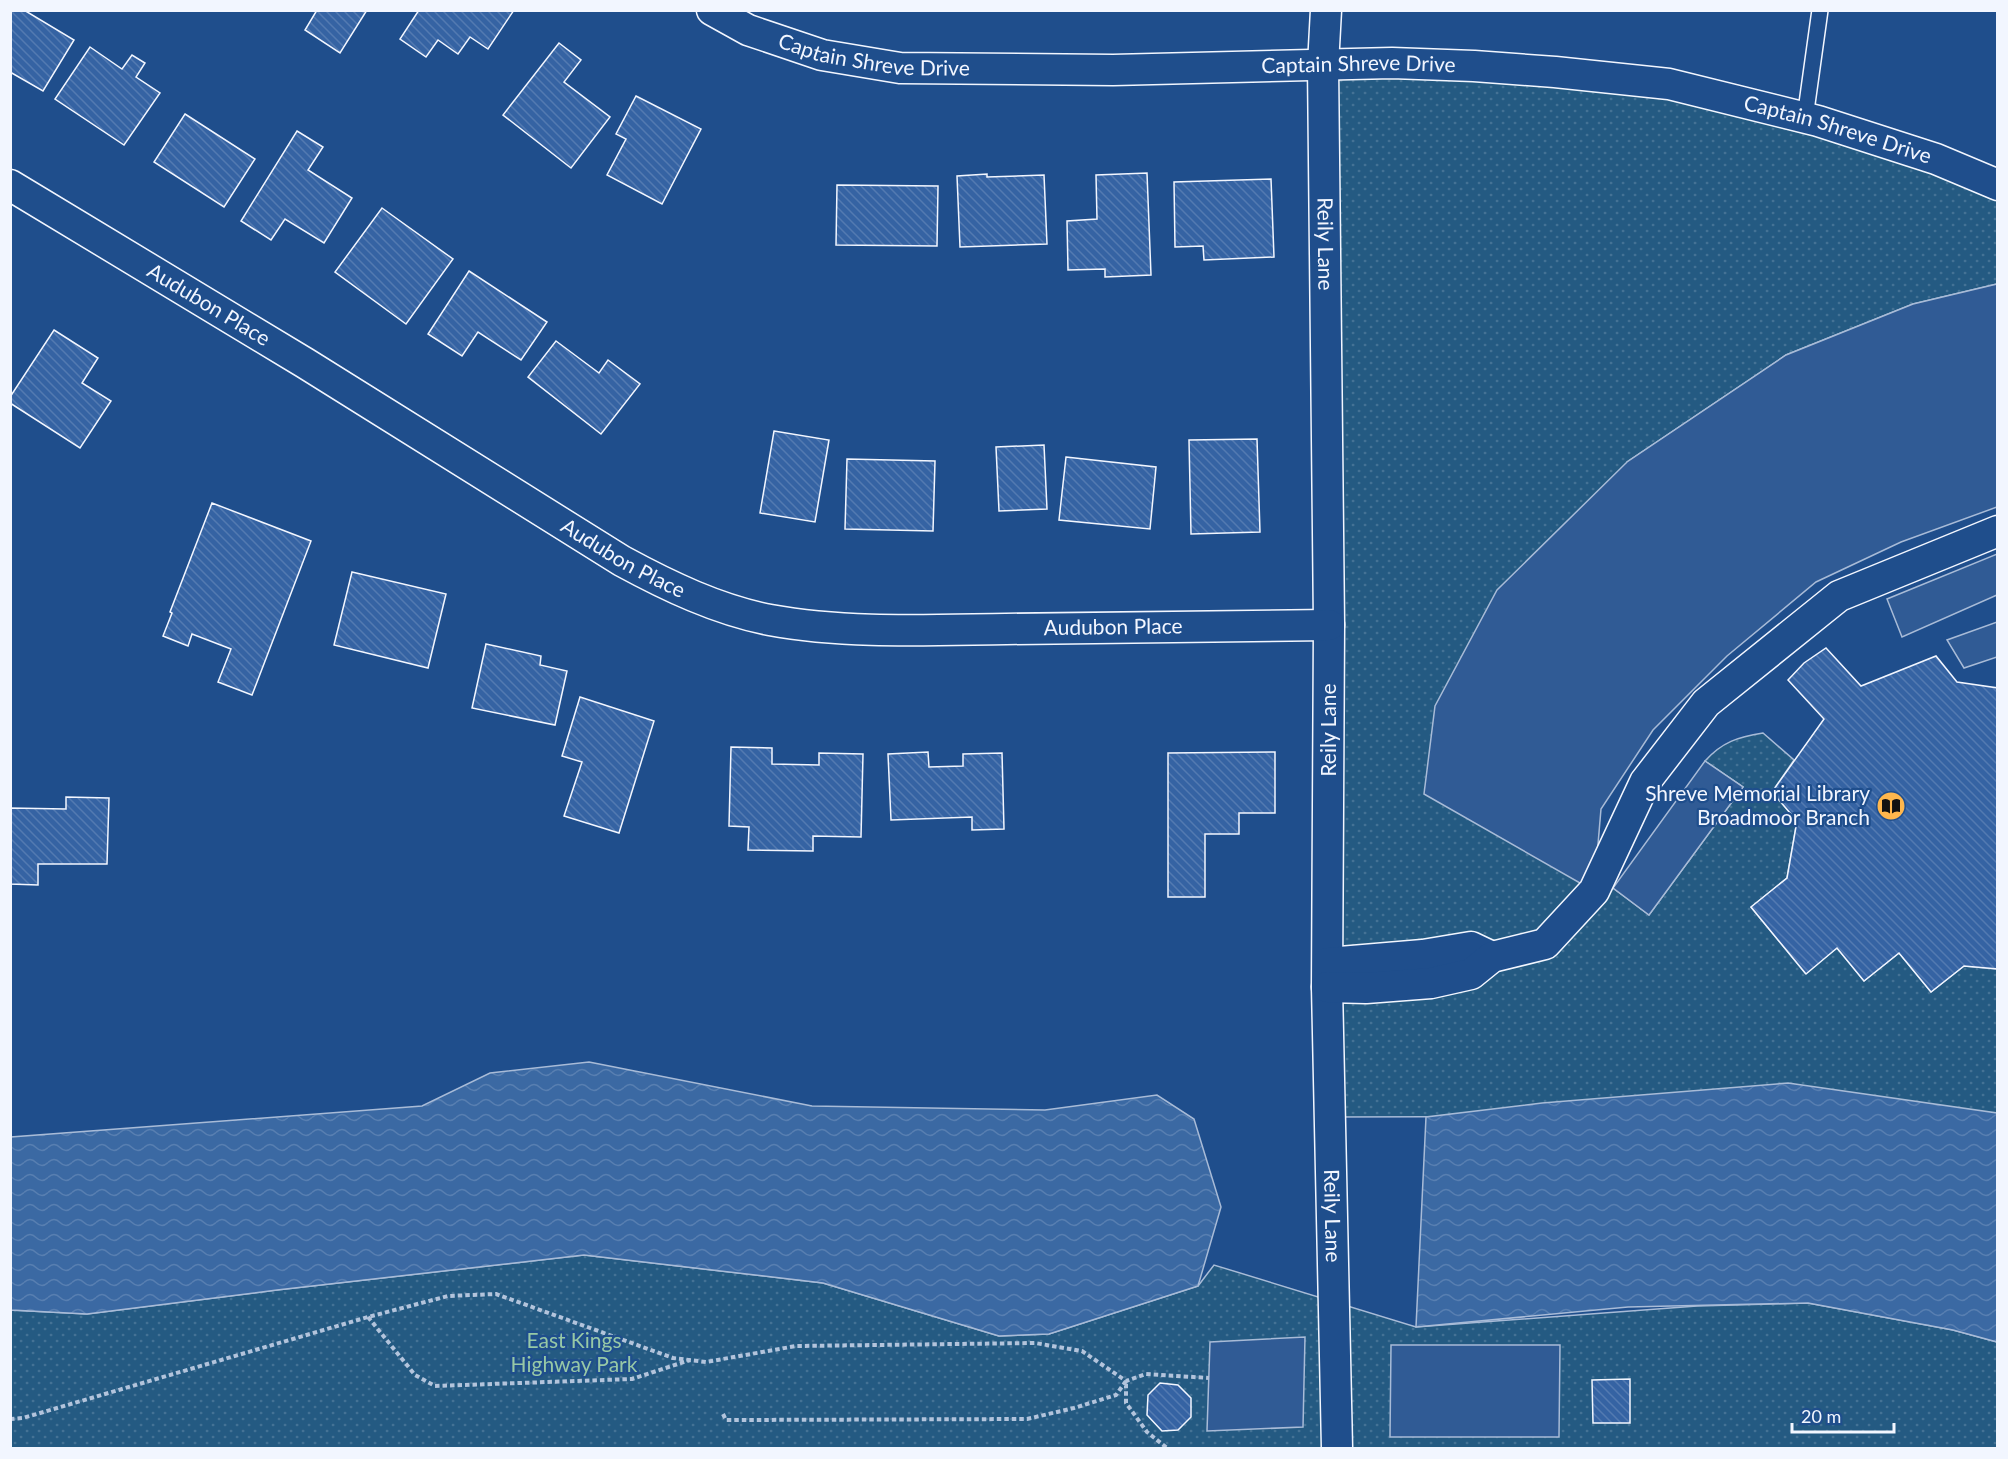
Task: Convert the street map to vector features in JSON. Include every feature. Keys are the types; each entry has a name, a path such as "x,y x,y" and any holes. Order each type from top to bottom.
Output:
{"street":[{"name":"Captain Shreve Drive","path":"712,10 748,30 822,55 900,68 1113,70 1404,63 1567,73 1669,84 1804,118 1936,159 1998,185"},
{"name":"Reily Lane","path":"1326,10 1323,65 1329,625 1327,975 1337,1449"},
{"name":"Audubon Place","path":"10,185 304,363 622,561 657,579 729,609 806,626 912,630 1329,625"},
{"path":"1327,975 1366,988 1431,983 1471,974 1492,957 1545,944 1594,891 1645,782 1706,703 1839,596 1998,531"}],"lane":[{"path":"1804,118 1820,10"}],"path":[{"path":"10,1419 23,1418 368,1317 448,1296 496,1294 673,1358 706,1362 796,1346 1035,1342 1082,1351 1126,1381"},
{"path":"368,1317 415,1375 435,1386 632,1379 691,1360"},
{"path":"723,1414 726,1420 1027,1419 1116,1395 1126,1381 1146,1374 1209,1378"},
{"path":"1126,1381 1126,1403 1148,1432 1167,1449"}],"green space":[{"path":"1323,65 1669,84 1997,187 1997,284 1913,304 1786,355 1627,462 1594,891 1613,888 1649,915 1743,787 1705,761 1731,741 1763,733 1794,760 1772,792 1797,821 1787,878 1751,907 1805,973 1837,948 1864,981 1899,953 1931,992 1964,966 1997,969 1997,1115 1329,1117"},
{"name":"East Kings Highway Park","path":"584,1255 823,1283 999,1336 1049,1334 1198,1286 1214,1265 1416,1327 1697,1306 1808,1303 1953,1330 1997,1342 1997,1448 11,1448 10,1310 87,1314"}],"shaded area":[{"path":"1997,284 1997,507 1901,542 1816,582 1727,656 1653,730 1601,809 1594,891 1424,794 1435,706 1497,590 1627,462 1786,355 1913,304"},
{"path":"1997,554 1997,595 1902,637 1887,599"},
{"path":"1997,622 1997,657 1964,668 1947,640"},
{"path":"1705,761 1743,787 1649,915 1613,888"},
{"path":"1305,1337 1303,1427 1207,1431 1210,1342"},
{"path":"1391,1345 1560,1345 1559,1437 1390,1437"}],"water":[{"path":"589,1062 812,1106 1045,1110 1157,1095 1194,1119 1221,1207 1198,1286 1049,1334 999,1336 823,1283 584,1255 87,1314 11,1310 11,1137 422,1106 490,1073"},
{"path":"1788,1083 1997,1113 1997,1342 1953,1330 1808,1303 1628,1307 1416,1327 1426,1117 1542,1103"}],"building":[{"path":"10,10 24,10 74,40 43,91 10,72"},
{"path":"317,10 367,10 340,53 305,30"},
{"path":"419,10 514,10 488,49 470,37 458,54 438,40 426,57 400,39"},
{"path":"559,43 581,60 564,82 610,117 571,168 503,115"},
{"path":"90,47 122,69 132,55 145,63 136,77 160,93 124,145 55,99"},
{"path":"636,96 701,129 662,204 607,175 626,139 616,134"},
{"path":"185,114 255,159 224,207 154,162"},
{"path":"297,131 323,147 308,170 352,198 324,243 285,219 271,240 241,221"},
{"path":"1147,173 1151,275 1105,277 1105,269 1068,270 1067,221 1097,219 1096,175"},
{"path":"987,174 987,177 1044,175 1047,244 960,247 957,176"},
{"path":"1271,179 1274,257 1204,260 1203,246 1175,247 1174,182"},
{"path":"837,185 938,186 937,246 836,245"},
{"path":"382,208 453,259 406,324 335,272"},
{"path":"469,271 547,322 521,360 478,332 462,356 428,334"},
{"path":"54,330 98,358 82,383 111,401 80,448 10,403 10,397"},
{"path":"556,341 599,373 608,360 640,384 601,434 528,377"},
{"path":"774,431 829,440 815,522 760,513"},
{"path":"1257,439 1260,532 1191,534 1189,440"},
{"path":"1044,445 1047,509 999,511 996,447"},
{"path":"1066,457 1156,467 1150,529 1059,520"},
{"path":"847,459 935,461 933,531 845,529"},
{"path":"212,503 311,541 252,695 218,682 231,649 192,634 188,646 163,636"},
{"path":"352,572 446,594 428,668 334,645"},
{"path":"486,644 541,656 540,665 567,671 555,725 472,708"},
{"name":"Shreve Memorial Library Broadmoor Branch","path":"1826,648 1861,686 1936,656 1957,682 1998,688 1998,969 1964,966 1931,992 1899,953 1864,981 1837,948 1806,974 1751,907 1787,878 1797,821 1772,792 1824,719 1788,680 1804,663"},
{"path":"580,697 654,721 619,833 564,816 582,762 562,756"},
{"path":"731,747 772,748 772,764 819,765 819,753 863,754 861,837 813,836 813,851 748,850 749,827 729,826"},
{"path":"928,752 929,767 963,766 963,754 1002,753 1004,829 972,830 972,817 891,820 888,754"},
{"path":"1275,752 1275,813 1239,813 1239,834 1205,834 1205,897 1168,897 1168,753"},
{"path":"66,797 109,798 107,864 38,864 38,885 10,884 10,808 66,809"},
{"path":"1630,1379 1630,1423 1593,1423 1592,1380"},
{"path":"1160,1383 1178,1385 1191,1398 1191,1417 1178,1430 1162,1431 1147,1415 1148,1395"}],"place":[{"name":"Shreve Memorial Library Broadmoor Branch","path":"1891,806"}]}
